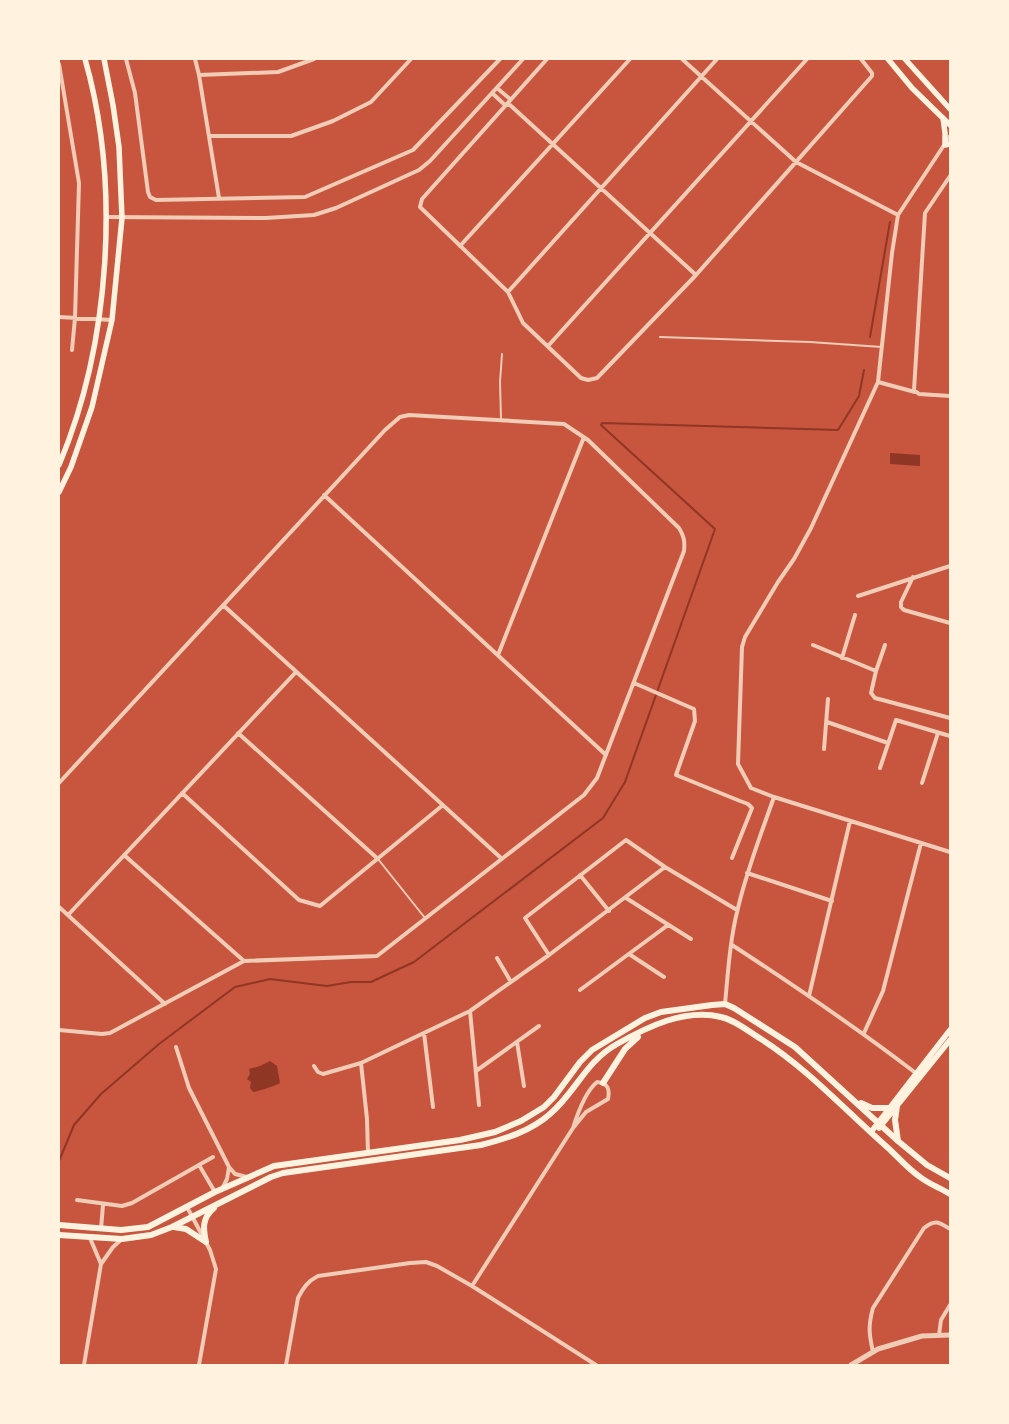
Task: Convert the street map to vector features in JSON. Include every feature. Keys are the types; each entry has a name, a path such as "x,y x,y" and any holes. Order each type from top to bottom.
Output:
{"main road":[{"path":"59,465 69,441 82,398 98,320 104,263 106,217 104,167 101,136 85,59"},
{"path":"59,492 71,467 92,408 112,320 122,218 119,147 104,59"},
{"path":"888,59 912,88 950,125"},
{"path":"905,59 950,109"},
{"path":"944,103 950,116"},
{"path":"943,118 948,144"},
{"path":"59,1225 122,1230 148,1226 247,1177 274,1166 477,1137 512,1126 544,1107 554,1097 580,1062 606,1040 645,1018 661,1012 725,1004 744,1014 794,1047 898,1141 927,1165 950,1178"},
{"path":"59,1235 122,1239 151,1235 172,1227 282,1173 481,1145 512,1136 542,1121 551,1114 589,1066 617,1044 671,1019 710,1015 730,1020 781,1052 817,1081 920,1177 950,1194"},
{"path":"604,1083 631,1042 656,1025"},
{"path":"872,1134 897,1106 950,1030"},
{"path":"880,1124 889,1108 950,1040"},
{"path":"855,1101 872,1108 889,1108"},
{"path":"897,1106 894,1120 898,1141"},
{"path":"206,1242 203,1226 205,1218 209,1212 224,1200"},
{"path":"172,1227 186,1229 206,1242"}],"street":[{"path":"126,59 135,93 148,192 150,198 156,200 305,197 413,150 500,59"},
{"path":"195,59 200,75 219,198"},
{"path":"200,75 278,72 314,59"},
{"path":"210,136 291,136 333,120 372,102 411,59"},
{"path":"106,217 266,218 314,215 336,208 419,170 430,161 523,59"},
{"path":"547,59 510,99 508,105 420,201 420,209 508,292 523,323 581,378 588,380 597,378 696,274 872,76 872,73 861,59"},
{"path":"460,246 630,59"},
{"path":"682,59 796,162 898,215"},
{"path":"508,292 717,59"},
{"path":"548,346 807,59"},
{"path":"59,64 79,182 75,318 72,350"},
{"path":"497,88 510,99"},
{"path":"492,93 552,144 696,274"},
{"path":"950,136 948,144 898,215 878,382 811,528 794,559 745,637 742,647 738,764 751,788 774,797 950,852"},
{"path":"914,389 925,213 950,176"},
{"path":"59,317 112,320"},
{"path":"878,382 914,389 919,394 950,396"},
{"path":"59,783 324,495 385,430 400,417 409,415 564,424 584,437 683,534 685,542 684,551 634,683 597,778 584,794 377,956 244,961 110,1032 102,1034 59,1030"},
{"path":"498,655 584,437"},
{"path":"324,495 606,754"},
{"path":"858,596 950,566"},
{"path":"913,577 901,602 901,607 904,610 950,623"},
{"path":"223,605 500,858"},
{"path":"842,658 855,615"},
{"path":"813,645 876,671"},
{"path":"886,645 876,671 871,693 874,698 950,718"},
{"path":"68,915 296,672"},
{"path":"634,683 694,709 695,721 676,776 748,804 752,808 732,858"},
{"path":"824,749 828,699"},
{"path":"880,768 896,720 950,736"},
{"path":"827,722 888,743"},
{"path":"238,733 378,859"},
{"path":"922,784 938,733"},
{"path":"182,793 299,900 320,906 443,805"},
{"path":"725,1004 737,910 774,797"},
{"path":"809,996 850,821"},
{"path":"549,955 525,918 626,840 665,867 737,910"},
{"path":"864,1033 884,991 921,843"},
{"path":"124,855 244,961"},
{"path":"314,1066 318,1072 323,1074 361,1063 470,1011 609,911 665,867"},
{"path":"748,873 832,901"},
{"path":"580,875 609,911"},
{"path":"626,898 691,939"},
{"path":"59,908 166,1004"},
{"path":"580,990 668,925"},
{"path":"732,945 864,1033 919,1075"},
{"path":"629,954 664,977"},
{"path":"497,958 511,982"},
{"path":"470,1011 479,1105"},
{"path":"476,1071 539,1026"},
{"path":"424,1033 433,1107"},
{"path":"517,1042 524,1086"},
{"path":"176,1047 189,1088 228,1167 235,1174 247,1177"},
{"path":"361,1063 367,1119 368,1153"},
{"path":"472,1286 573,1128 586,1112 608,1099 610,1092 608,1086 598,1082 593,1085 579,1110 573,1128"},
{"path":"77,1200 103,1205 122,1206 132,1203 213,1157"},
{"path":"199,1165 218,1191 227,1179 228,1167"},
{"path":"101,1228 103,1205"},
{"path":"187,1208 210,1250 216,1269 199,1365"},
{"path":"873,1352 868,1334 869,1321 874,1308 924,1228 931,1223 938,1222 950,1229"},
{"path":"90,1238 101,1264"},
{"path":"84,1365 101,1264 122,1239"},
{"path":"286,1365 298,1298 302,1289 310,1280 318,1276 426,1262 472,1286 596,1365"},
{"path":"939,1335 941,1320 950,1305"},
{"path":"851,1365 873,1352 922,1336 950,1335"}],"lane":[{"path":"660,338 810,342 882,347"},
{"path":"501,420 500,382 502,354"},
{"path":"378,859 425,918"}],"shaded area":[{"path":"890,453 920,455 920,466 890,464"},
{"path":"270,1061 277,1066 280,1083 253,1092 250,1088 251,1082 247,1079 250,1074 249,1069"}],"waterway":[{"path":"870,337 890,222"},
{"path":"59,1161 74,1125 101,1094 159,1044 235,987 270,979 327,986 351,982 371,982 414,962 603,818 625,782 715,529 601,425 602,423 838,430 859,396 864,370"}]}
